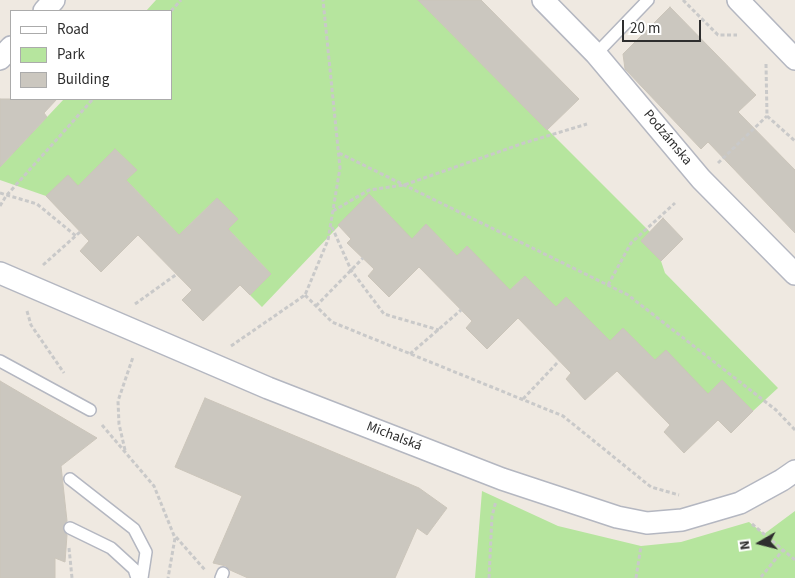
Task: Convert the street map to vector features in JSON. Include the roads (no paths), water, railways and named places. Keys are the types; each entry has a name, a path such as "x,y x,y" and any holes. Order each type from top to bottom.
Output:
{"street":[{"path":"45,10 54,0"},
{"name":"Podzámska","path":"543,0 596,54 701,179 795,274"},
{"path":"738,0 795,59"},
{"path":"0,59 10,48"},
{"name":"Michalská","path":"0,273 207,363 502,479 617,517 647,523 682,520 740,503 795,471"}],"lane":[{"path":"596,54 648,0"},
{"path":"0,361 90,410"},
{"path":"70,479 134,529 146,552 142,578"},
{"path":"70,528 111,548 134,569 137,578"}]}
